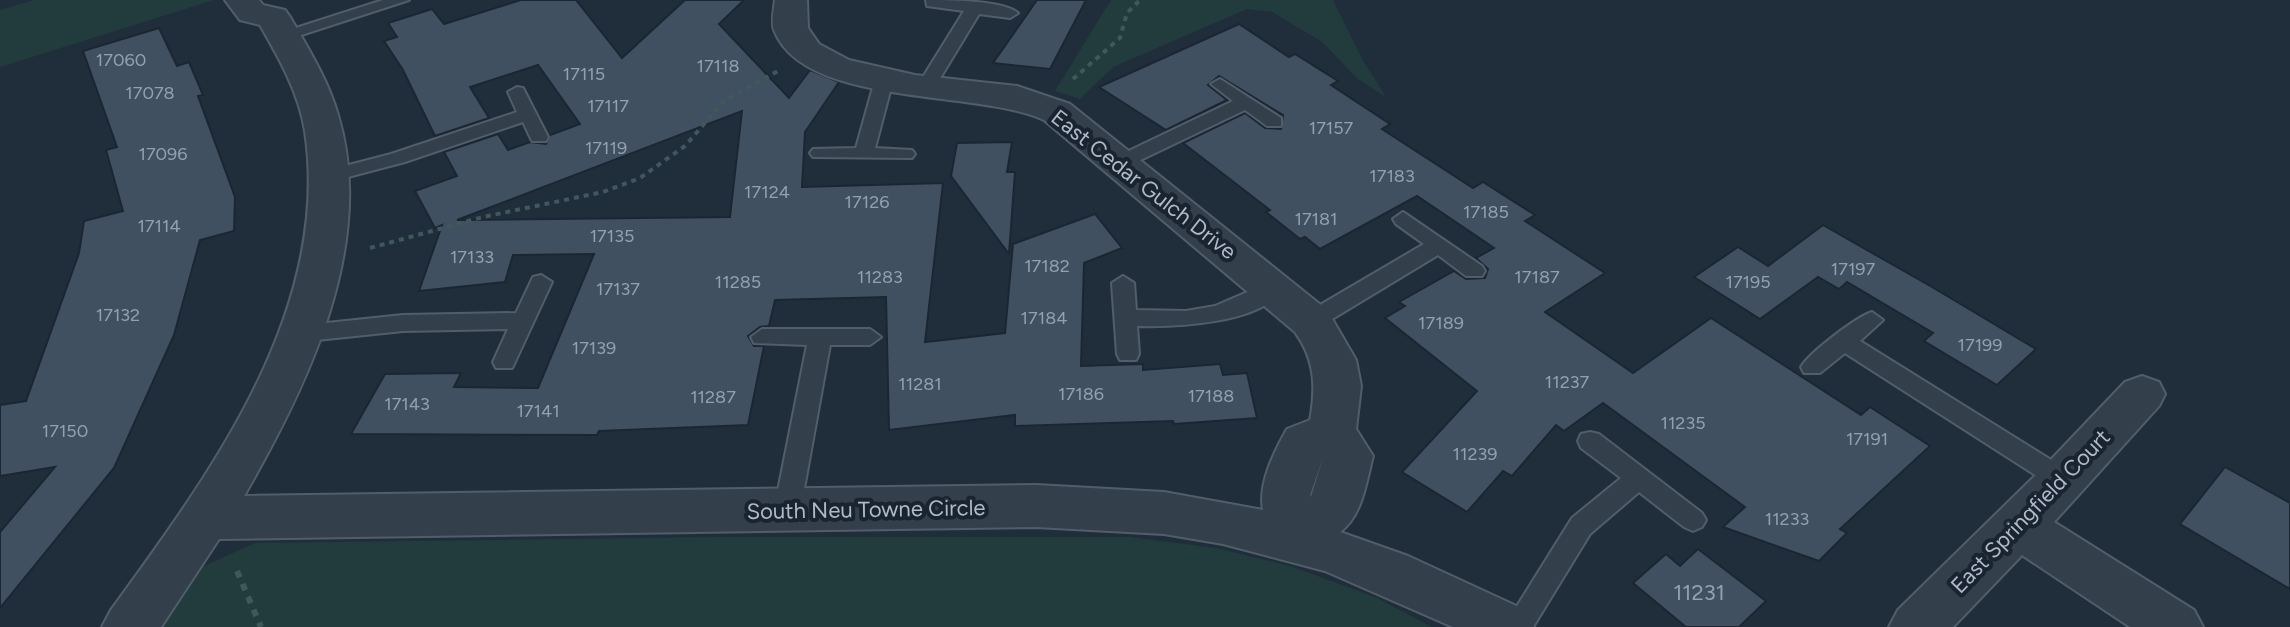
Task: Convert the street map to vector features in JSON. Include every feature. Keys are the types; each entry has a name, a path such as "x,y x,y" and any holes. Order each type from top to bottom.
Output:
{"street":[{"name":"East Cedar Gulch Drive","path":"791,0 786,20 789,28 808,52 836,68 884,80 1015,97 1043,105 1071,121 1311,321 1329,347 1339,378 1339,397 1331,431 1348,456 1333,509 1294,537"},
{"path":"130,627 205,518 262,415 298,334 316,281 329,176 325,133 314,94 269,13"},
{"name":"East Springfield Court","path":"1917,627 2063,480 2142,394"},
{"name":"South Neu Towne Circle","path":"205,518 1093,507 1177,514 1294,537 1389,570 1506,627"},
{"path":"2017,525 2175,627"}],"lane":[{"path":"269,13 401,0"},
{"path":"933,2 1010,13"},
{"path":"927,85 974,8"},
{"path":"864,153 884,80"},
{"path":"1220,84 1274,122"},
{"path":"517,92 539,137"},
{"path":"1121,162 1246,102"},
{"path":"329,176 398,158 529,114"},
{"path":"820,153 905,154"},
{"path":"1403,219 1474,271"},
{"path":"1311,321 1438,245"},
{"path":"504,362 541,282"},
{"path":"1123,283 1128,354"},
{"path":"1126,318 1214,317 1233,311 1273,288"},
{"path":"1812,367 1872,320"},
{"path":"298,334 403,323 522,321"},
{"path":"762,337 870,337"},
{"path":"787,511 820,337"},
{"path":"1843,341 2063,480"},
{"path":"1590,441 1693,520"},
{"path":"1518,627 1581,526 1638,478"}],"path":[{"path":"1067,85 1120,38 1127,13 1140,0"},
{"path":"370,248 495,214 603,192 640,178 685,146 713,111 733,94 790,66"},
{"path":"237,571 261,627"}],"green space":[{"path":"34,0 214,0 0,67 0,10"},
{"path":"1111,0 1333,0 1362,59 1386,97 1358,79 1322,42 1272,12 1247,9 1113,67 1080,99 1055,91"},
{"path":"711,537 1130,537 1216,548 1293,567 1375,597 1432,627 161,627 202,567 255,543"}],"building":[{"path":"521,0 576,0 622,58 685,0 744,0 719,24 789,98 810,70 839,82 805,132 802,187 943,183 925,342 1005,333 1013,244 1095,214 1122,248 1084,263 1081,366 1143,364 1143,370 1220,364 1223,375 1247,373 1257,418 1174,424 1173,421 1015,426 1015,415 889,430 886,297 775,300 769,326 760,327 748,336 754,346 764,346 748,425 599,431 597,435 351,434 385,374 461,373 454,387 538,388 594,254 513,255 505,282 419,291 442,225 435,228 415,191 457,176 444,152 498,134 508,150 530,142 546,144 550,135 580,124 538,65 470,87 489,118 435,136 403,70 384,41 397,37 388,23 432,9 444,24","holes":["742,111 730,217 457,220"]},
{"path":"1037,0 1086,0 1050,69 993,63"},
{"path":"1239,24 1289,57 1295,54 1338,81 1331,85 1390,124 1382,129 1473,188 1483,182 1535,215 1525,221 1605,273 1545,312 1633,373 1711,318 1861,415 1870,407 1930,446 1840,529 1847,533 1819,561 1723,527 1745,507 1603,403 1564,431 1556,425 1512,476 1503,471 1467,512 1402,472 1477,391 1385,318 1405,306 1399,302 1454,271 1466,279 1485,278 1488,269 1476,258 1494,248 1417,196 1320,249 1305,237 1300,239 1266,212 1270,210 1183,143 1245,113 1265,128 1281,129 1283,115 1219,76 1208,85 1227,100 1166,130 1099,87"},
{"path":"159,28 177,66 189,62 203,95 198,96 235,197 234,231 200,240 174,335 114,468 0,608 0,532 55,467 0,476 0,405 26,401 79,253 84,221 123,211 106,150 117,147 83,51"},
{"path":"1012,142 1007,172 1015,172 1009,254 951,176 957,143"},
{"path":"1823,225 2036,349 1997,385 1924,341 1933,333 1847,282 1839,289 1818,277 1760,319 1694,277 1738,247 1768,266"},
{"path":"2225,467 2290,503 2290,589 2180,524"},
{"path":"1698,549 1766,601 1739,627 1686,627 1633,583 1666,554 1680,566"}]}
